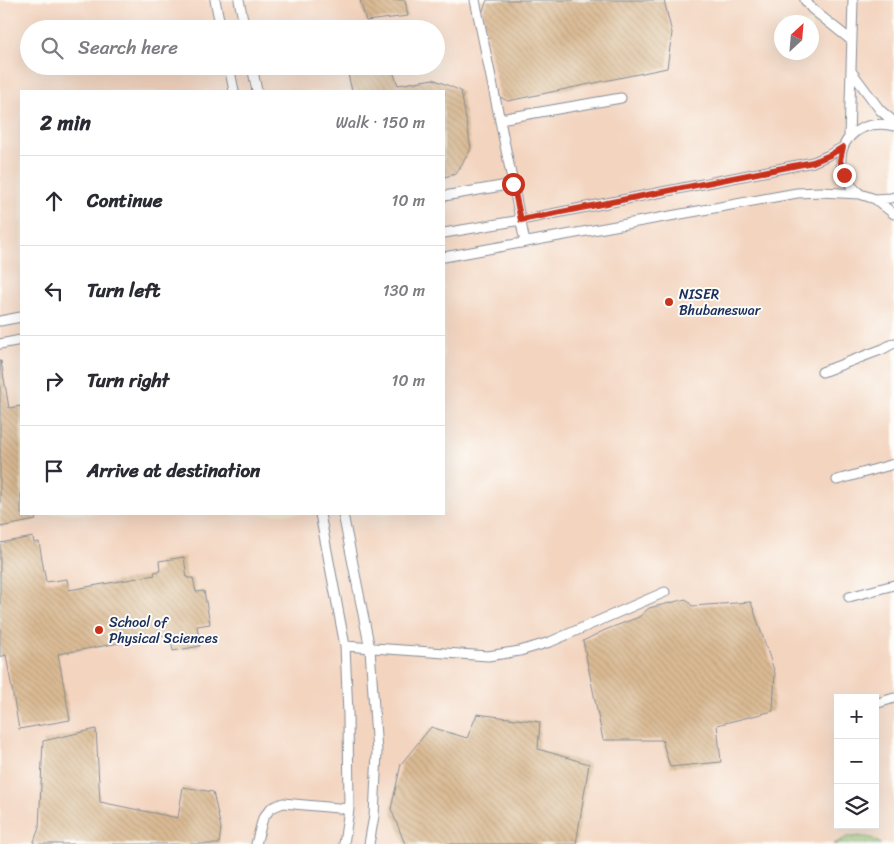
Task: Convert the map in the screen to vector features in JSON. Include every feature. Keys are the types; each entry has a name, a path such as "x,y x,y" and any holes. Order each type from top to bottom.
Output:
{"lane":[{"path":"215,0 219,20"},
{"path":"239,0 243,20"},
{"path":"475,0 525,242"},
{"path":"805,0 812,9 852,41"},
{"path":"849,138 853,0"},
{"path":"851,70 876,105 894,124"},
{"path":"231,75 234,90"},
{"path":"254,75 257,90"},
{"path":"500,119 621,98"},
{"path":"860,194 849,184 844,175 840,160 843,147 857,130 873,124 894,124"},
{"path":"445,233 521,220 813,162 843,147"},
{"path":"445,196 513,184"},
{"path":"445,257 797,193 860,194 875,199 894,214"},
{"path":"875,199 894,197"},
{"path":"0,321 20,317"},
{"path":"0,344 20,340"},
{"path":"822,372 894,344"},
{"path":"837,480 894,464"},
{"path":"320,515 345,646 349,809 344,844"},
{"path":"343,515 370,648 377,752 374,816 369,844"},
{"path":"849,597 894,585"},
{"path":"345,646 488,656 520,651 550,642 665,592"},
{"path":"879,703 894,698"},
{"path":"256,844 263,818 271,808 283,804 349,809"}],"shaded area":[{"name":"NISER Bhubaneswar","path":"0,0 894,0 894,844 0,844"}],"green space":[{"path":"860,836 872,838 881,844 834,844 847,837"}],"building":[{"path":"360,0 405,0 408,16 366,20"},
{"path":"487,0 664,0 672,33 667,68 508,101 500,97 482,13"},
{"path":"348,75 394,75 398,85 433,79 461,91 471,149 456,174 445,177 445,90 352,90"},
{"path":"1,361 9,408 20,406 20,515 34,515 36,520 0,527"},
{"name":"School of Physical Sciences","path":"33,537 34,543 39,542 46,582 67,579 69,590 155,575 154,572 160,571 159,561 184,557 187,578 193,578 196,592 204,591 210,624 197,626 200,646 173,651 170,634 58,654 70,720 19,729 6,655 0,657 0,543"},
{"path":"686,599 692,606 751,602 775,673 773,711 717,725 721,762 670,767 662,740 603,740 583,641 639,617 649,608"},
{"path":"477,714 540,722 538,749 589,764 576,844 405,844 391,809 401,764 431,727 467,738"},
{"path":"96,729 100,802 178,818 183,787 213,792 221,828 219,844 33,844 39,828 43,741"}],"place":[{"name":"NISER Bhubaneswar","path":"669,302"},
{"name":"School of Physical Sciences","path":"99,630"}],"route":[{"path":"513,184 521,220 813,162 843,147 840,160 844,175"}]}
